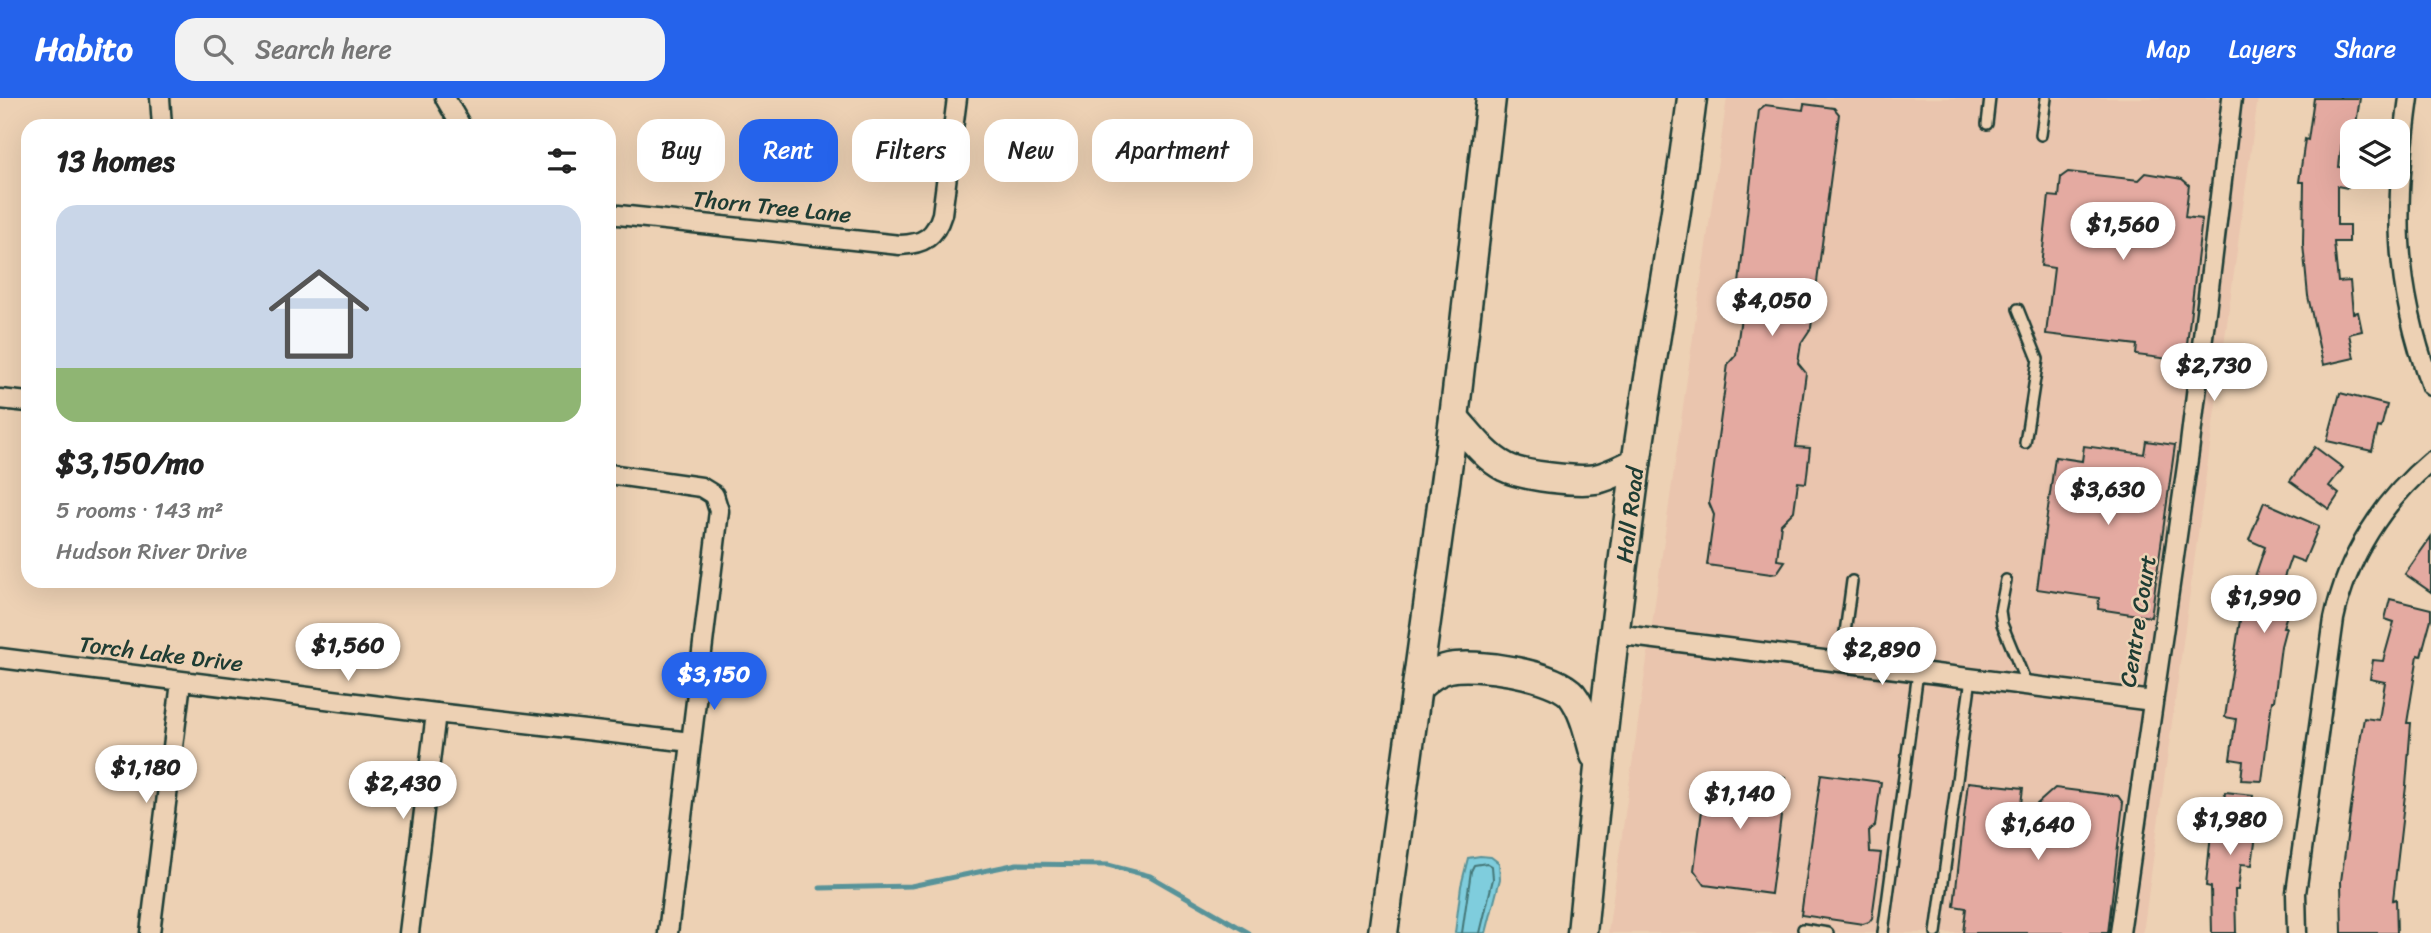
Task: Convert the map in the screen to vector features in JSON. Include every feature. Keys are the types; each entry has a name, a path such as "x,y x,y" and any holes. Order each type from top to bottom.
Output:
{"highway":[{"path":"1383,933 1454,418 1491,98"},
{"name":"Hall Road","path":"1582,933 1598,766 1636,463 1692,98"},
{"path":"1454,418 1489,455 1504,467 1520,472 1589,479 1636,463"},
{"path":"1418,687 1433,674 1464,666 1539,676 1558,683 1571,694 1581,709 1598,766"}],"street":[{"path":"160,98 162,119"},
{"path":"445,98 457,119"},
{"name":"Thorn Tree Lane","path":"616,215 900,245 915,244 930,238 938,228 957,98"},
{"name":"Centre Court","path":"1615,634 2153,701 2189,452 2232,98"},
{"path":"2409,98 2399,181 2399,255 2405,299 2431,386"},
{"path":"0,399 21,401"},
{"path":"2297,933 2296,893 2334,619 2341,590 2370,530 2399,491 2431,461"},
{"path":"616,475 688,483 701,487 714,495 719,511 668,933"},
{"name":"Torch Lake Drive","path":"0,659 691,742"},
{"path":"150,933 181,682"},
{"path":"2120,933 2153,701"},
{"path":"409,933 436,713"}],"lane":[{"path":"1987,124 1990,98"},
{"path":"2041,135 2046,98"},
{"path":"2018,309 2038,359 2025,443"},
{"path":"2006,580 2000,611 2002,624 2027,685"},
{"path":"1841,662 1852,581"},
{"path":"1883,933 1918,672"},
{"path":"1936,933 1970,678"},
{"path":"1803,929 1828,933"}],"shaded area":[{"path":"1727,98 2258,98 2143,933 1608,933"}],"water":[{"path":"1491,857 1499,863 1500,879 1486,933 1455,933 1461,886 1468,858"}],"building":[{"path":"2314,98 2360,98 2357,119 2340,119 2337,225 2349,225 2349,242 2334,242 2338,282 2350,281 2353,313 2358,312 2362,331 2349,334 2354,358 2323,365 2308,296 2303,244 2304,182 2299,182 2305,139 2308,140"},
{"path":"1804,104 1834,108 1839,114 1811,328 1801,343 1798,363 1806,373 1796,447 1810,448 1806,483 1798,482 1794,511 1781,524 1777,560 1785,561 1777,573 1771,574 1707,565 1714,515 1709,503 1728,364 1736,355 1742,309 1737,301 1759,110 1765,105 1803,110"},
{"path":"2068,172 2139,180 2146,173 2182,179 2189,185 2185,217 2202,219 2185,361 2136,355 2137,345 2046,334 2054,268 2041,266 2049,196 2059,197 2061,177"},
{"path":"2340,393 2387,405 2372,451 2327,441"},
{"path":"2146,441 2175,445 2151,617 2098,609 2099,598 2037,589 2055,457 2082,461 2084,446 2144,454"},
{"path":"2315,447 2343,468 2329,486 2339,494 2329,509 2290,481"},
{"path":"2264,502 2319,526 2304,562 2291,557 2280,589 2294,594 2283,627 2286,627 2272,701 2262,781 2241,780 2243,761 2230,759 2236,719 2225,717 2240,620 2265,547 2249,540"},
{"path":"2431,537 2431,592 2405,574"},
{"path":"2390,599 2431,609 2421,656 2418,655 2407,723 2411,723 2393,900 2396,899 2397,933 2342,933 2341,881 2361,735 2364,718 2379,720 2385,682 2370,679 2373,660 2383,661 2394,622 2385,619"},
{"path":"1745,772 1786,777 1771,894 1705,885 1694,870 1707,773 1744,778"},
{"path":"1821,774 1881,782 1875,826 1869,831 1870,852 1881,853 1872,918 1863,924 1801,915"},
{"path":"1968,782 2023,788 2019,820 2055,788 2118,796 2123,803 2108,933 1963,933 1966,908 1954,906"},
{"path":"2225,792 2253,795 2251,812 2259,813 2252,865 2241,864 2238,890 2235,890 2236,933 2212,933 2211,887 2206,886 2213,811 2223,812"}],"waterway":[{"path":"820,888 911,886 1017,864 1108,865 1150,876 1249,933"}]}
